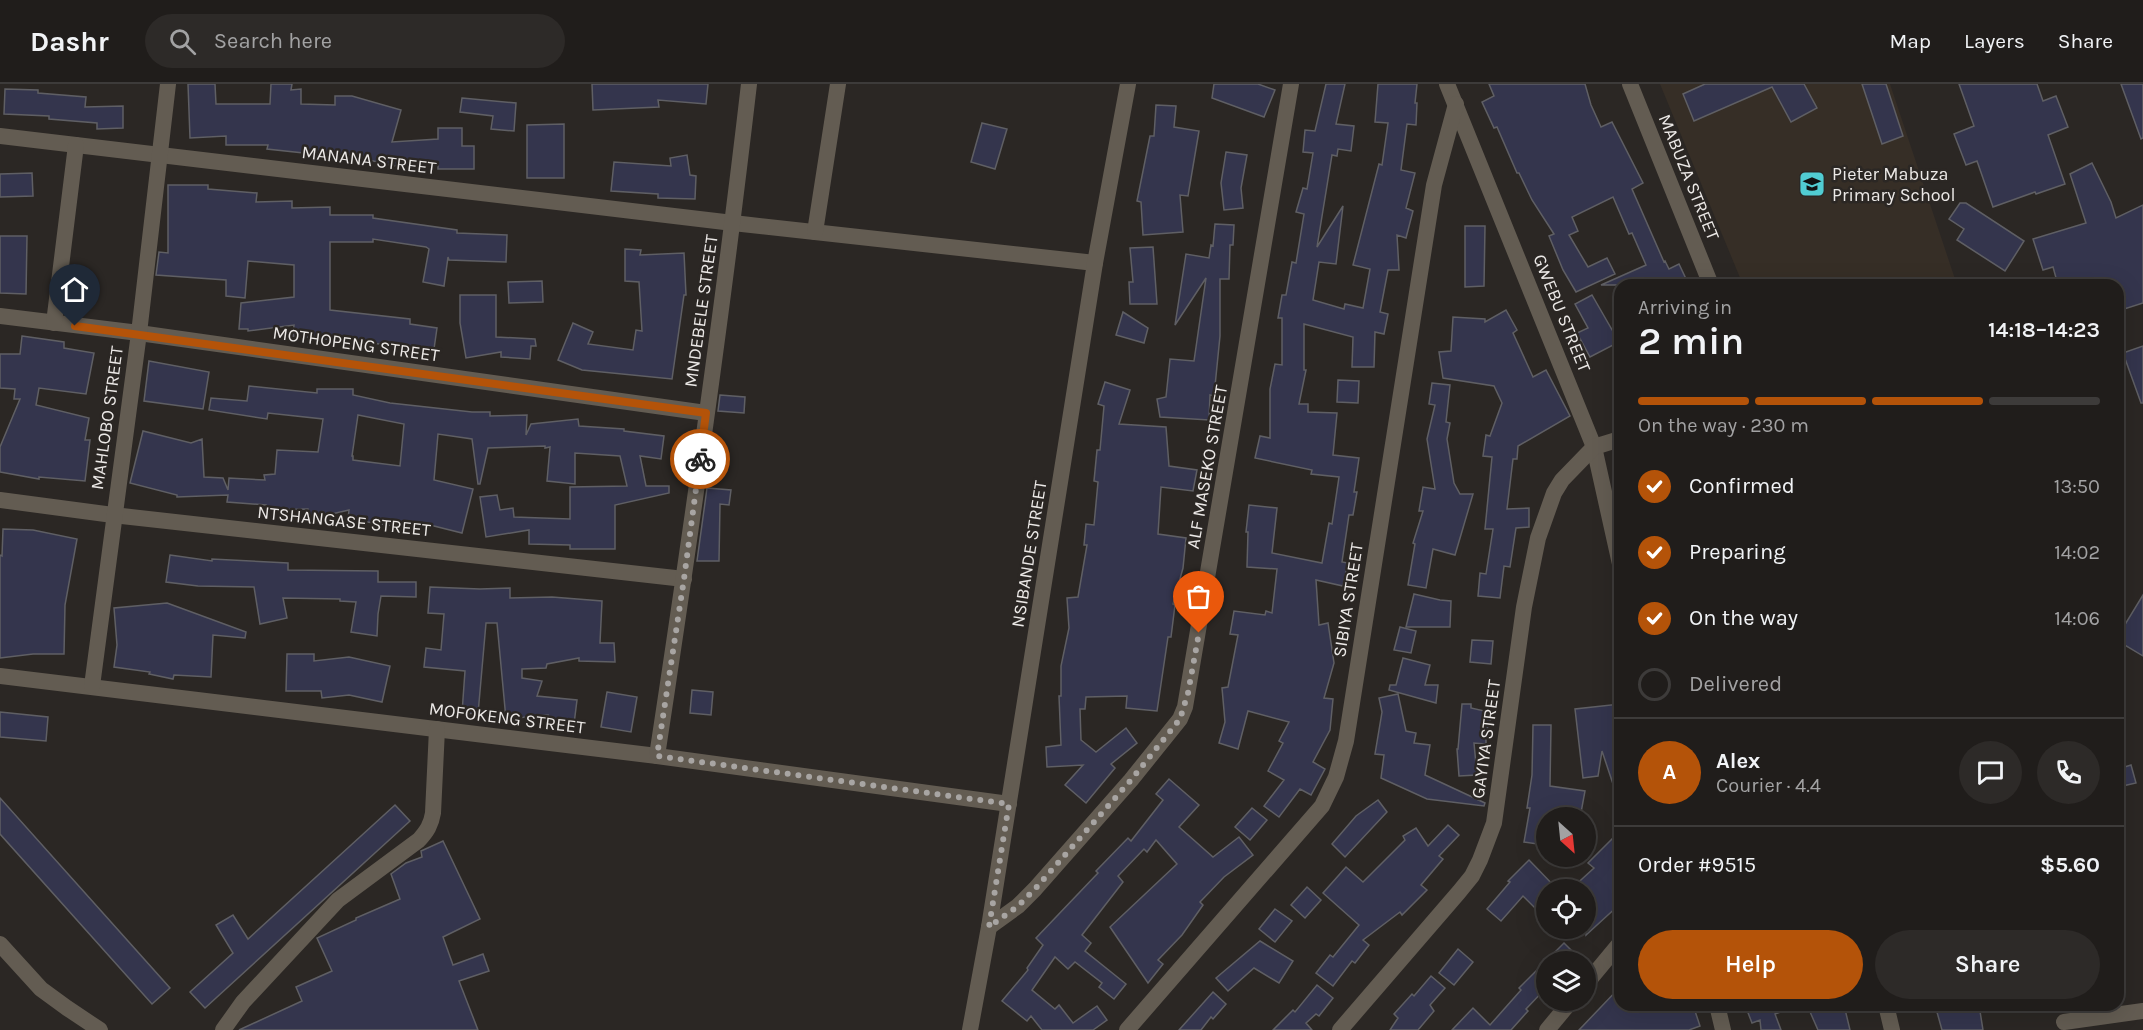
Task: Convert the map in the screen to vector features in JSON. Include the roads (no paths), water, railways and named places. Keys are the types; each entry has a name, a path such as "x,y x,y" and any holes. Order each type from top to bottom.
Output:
{"street":[{"name":"MAHLOBO STREET","path":"92,686 139,333 168,84"},
{"name":"MNDEBELE STREET","path":"657,756 733,223 749,84"},
{"path":"815,232 838,84"},
{"name":"NSIBANDE STREET","path":"970,1030 989,927 1095,263 1128,84"},
{"name":"ALF MASEKO STREET","path":"989,927 1018,906 1035,889 1138,772 1180,719 1185,707 1291,84"},
{"name":"GWEBU STREET","path":"1447,84 1594,447 1614,537"},
{"name":"MABUZA STREET","path":"1630,84 1709,279"},
{"name":"SIBIYA STREET","path":"1127,1030 1322,806 1336,777 1347,732 1434,185 1456,104"},
{"name":"MANANA STREET","path":"0,136 733,223 1095,263"},
{"path":"54,323 76,145"},
{"name":"MOTHOPENG STREET","path":"0,316 139,333 706,413"},
{"name":"GAYIYA STREET","path":"1340,1030 1472,876 1488,843 1494,823 1524,607 1538,538 1554,493 1562,480 1594,447 1614,441"},
{"name":"NTSHANGASE STREET","path":"0,500 113,515 684,579"},
{"name":"MOFOKENG STREET","path":"0,676 657,756 1009,804"},
{"path":"223,1030 243,1002 338,900 419,840 428,829 433,813 437,729"},
{"path":"0,944 41,988 100,1030"},
{"path":"1596,972 1614,950"},
{"path":"1547,1030 1563,1011"},
{"path":"1718,1011 1723,1030"},
{"path":"1887,1011 1892,1030"},
{"path":"2061,1011 2065,1026 2143,1011"}],"place":[{"name":"Pieter Mabuza Primary School","path":"1812,184"}]}
